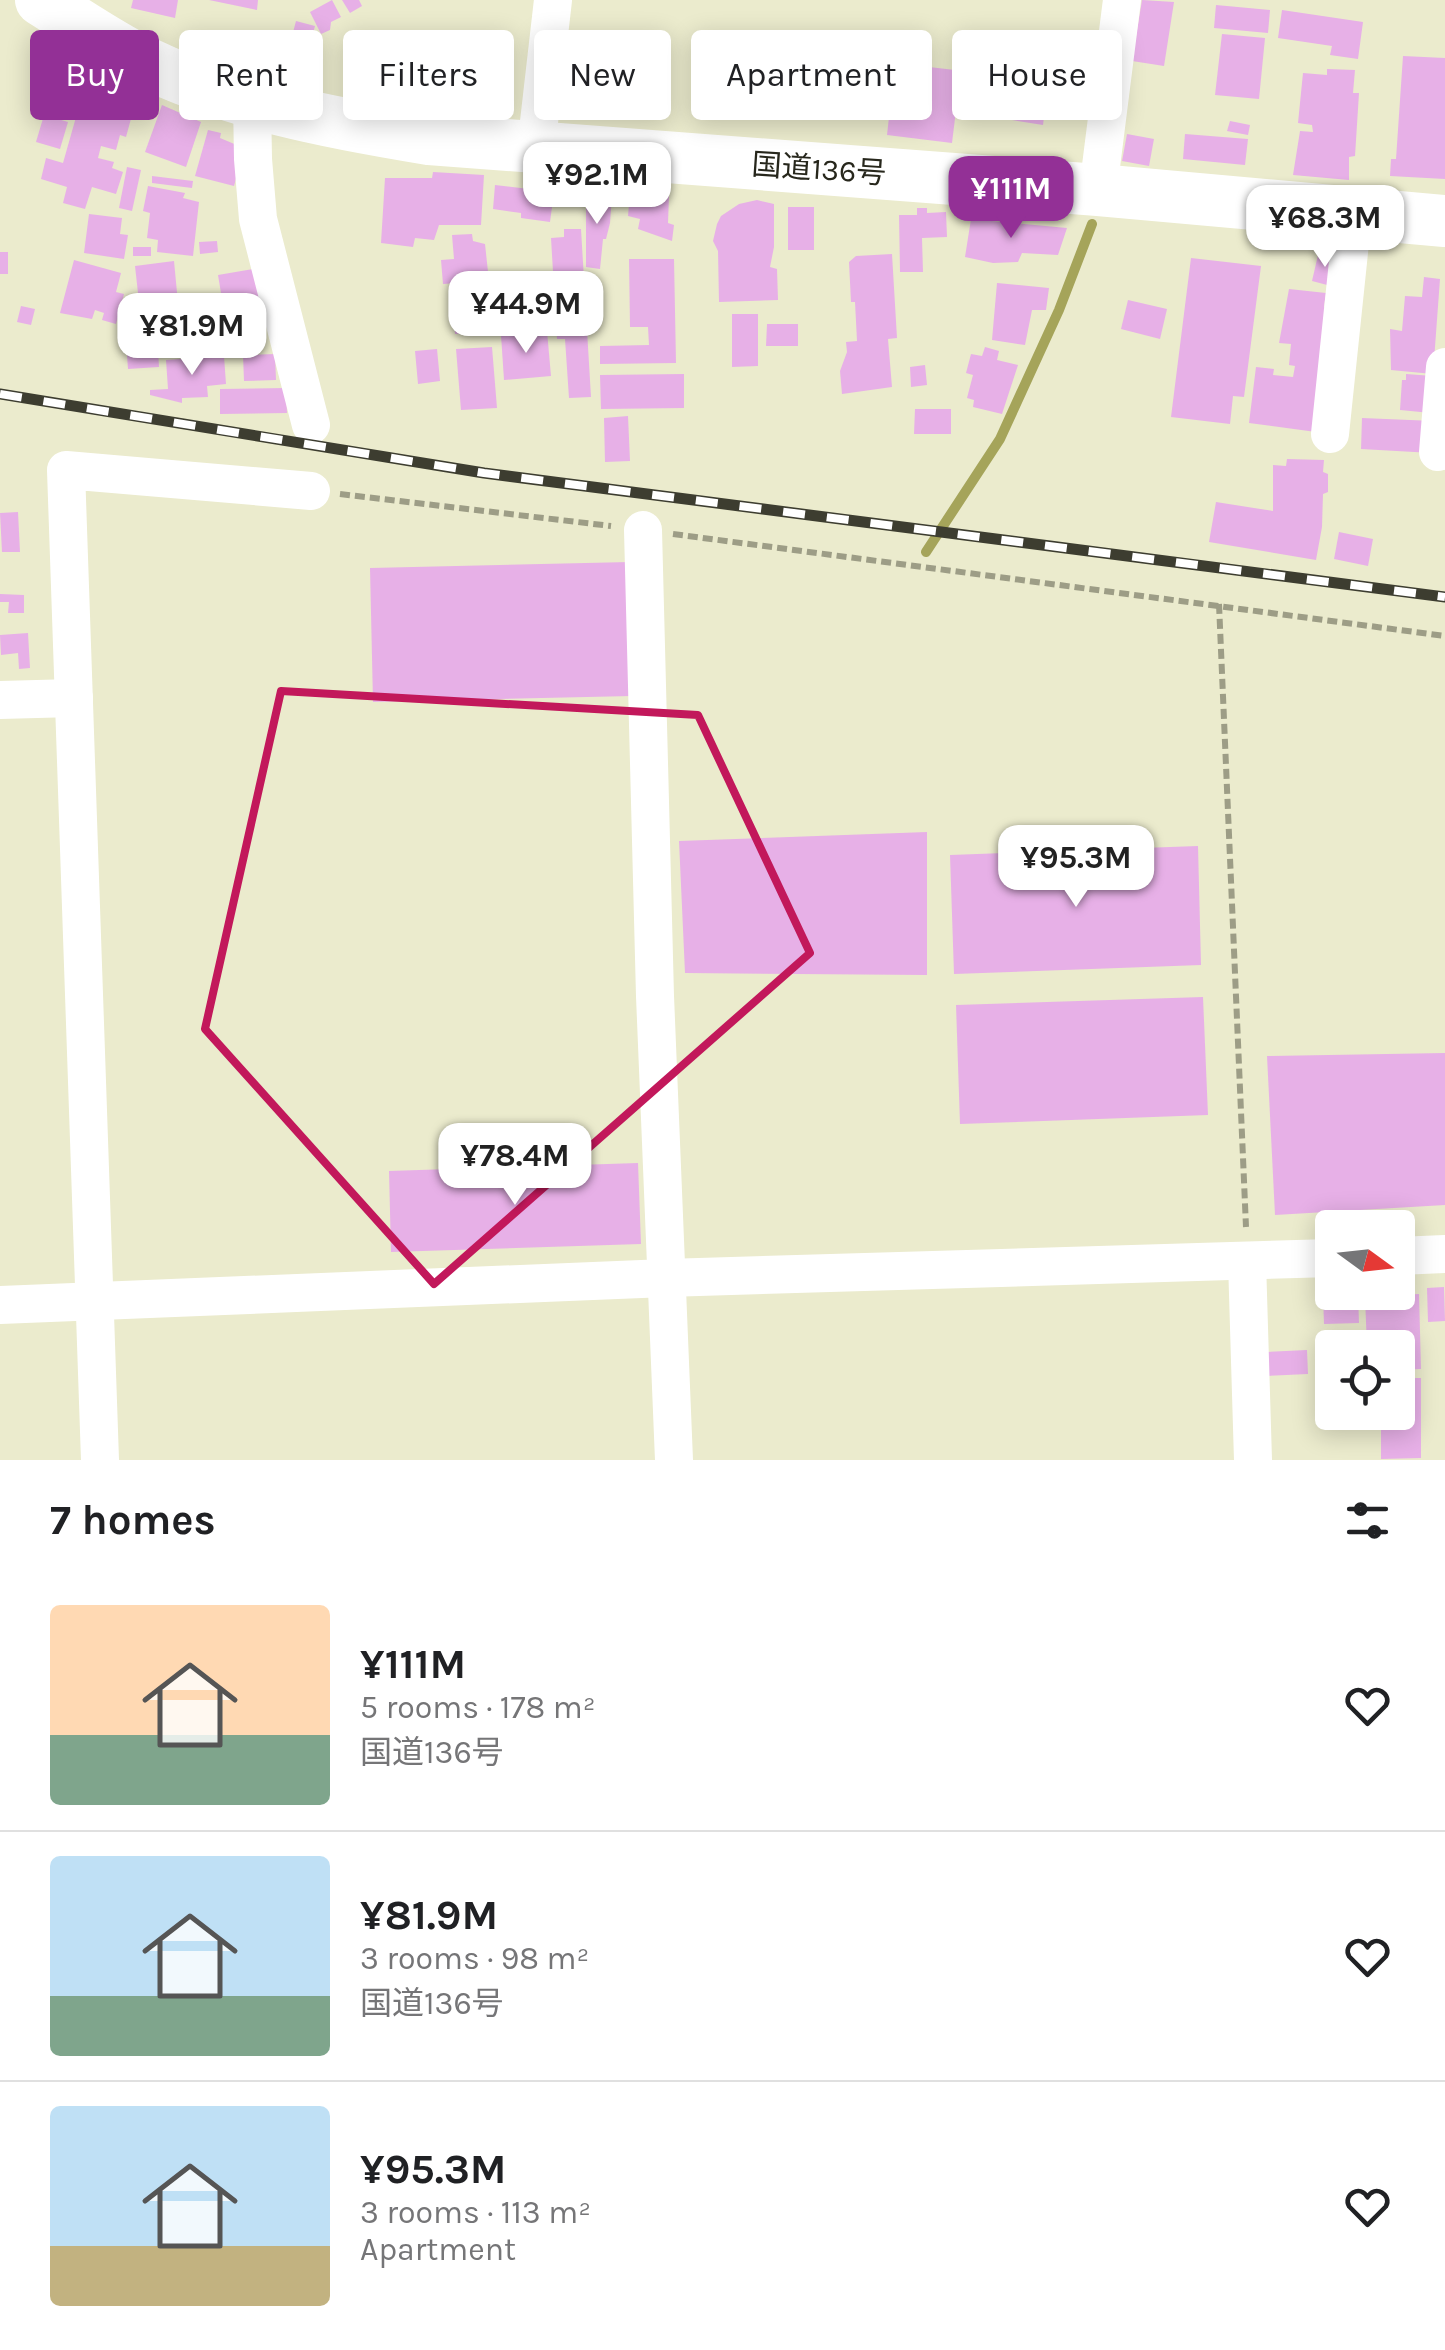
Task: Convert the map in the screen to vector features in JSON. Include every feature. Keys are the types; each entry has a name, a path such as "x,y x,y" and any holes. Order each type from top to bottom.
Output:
{"highway":[{"name":"国道136号","path":"41,0 140,60 179,74"},
{"name":"国道136号","path":"321,120 429,139 1445,221"}],"street":[{"path":"536,148 553,0"},
{"path":"1098,190 1122,0"},
{"path":"252,120 258,219 311,425"},
{"path":"1330,434 1353,214"},
{"path":"1438,452 1445,367"},
{"path":"100,1460 66,470 311,490"},
{"path":"643,530 655,996 674,1460"},
{"path":"0,700 74,698"},
{"path":"1415,1255 1445,1254"},
{"path":"0,1305 666,1278 1315,1258"},
{"path":"1247,1260 1254,1460"}],"path":[{"path":"193,343 286,330"},
{"path":"311,490 1445,636"},
{"path":"1219,604 1247,1260"}],"highlighted area":[{"path":"281,691 698,715 810,953 434,1284 205,1029"}],"building":[{"path":"133,0 178,0 175,18 131,8"},
{"path":"209,0 258,0 257,10"},
{"path":"332,0 341,17 323,33 310,12"},
{"path":"342,0 359,0 362,6 350,13"},
{"path":"1142,0 1174,2 1164,66 1132,61"},
{"path":"1216,5 1270,10 1268,33 1214,28"},
{"path":"1282,10 1363,22 1358,59 1330,55 1332,46 1278,38"},
{"path":"296,21 315,26 314,30 294,30"},
{"path":"1222,34 1265,38 1259,99 1215,95"},
{"path":"1403,56 1445,58 1445,179 1390,176 1391,159 1396,159"},
{"path":"932,67 952,70 952,143 887,135 889,120 932,120"},
{"path":"1327,69 1355,70 1353,93 1359,93 1355,156 1349,157 1349,180 1293,175 1300,131 1313,132 1312,125 1298,123 1303,73 1327,75"},
{"path":"162,105 179,112 179,120 201,122 186,167 145,152"},
{"path":"43,120 68,122 60,149 36,142"},
{"path":"75,120 131,120 126,137 120,135 116,150 101,146 98,158 114,162 112,168 123,172 116,194 92,187 85,209 63,203 67,187 41,179 46,158 63,163"},
{"path":"1012,120 1044,120 1043,125"},
{"path":"1230,121 1250,125 1248,135 1227,131"},
{"path":"208,130 221,133 220,138 244,148 234,186 195,176"},
{"path":"1127,134 1154,139 1149,166 1122,161"},
{"path":"1185,134 1248,139 1245,165 1183,159"},
{"path":"127,167 141,170 132,211 119,208"},
{"path":"433,172 484,175 481,225 439,225 434,240 415,238 413,247 381,243 385,178 432,178"},
{"path":"152,176 193,181 192,188 152,183"},
{"path":"495,185 554,192 550,222 493,209"},
{"path":"148,186 185,193 183,198 199,202 193,256 157,252 158,240 147,238 150,213 143,211"},
{"path":"630,192 669,196 668,223 674,225 672,241 638,229 640,219 628,216"},
{"path":"586,195 612,196 600,269 586,267"},
{"path":"757,200 774,204 770,267 777,269 778,300 719,302 718,251 713,241 717,224 721,216 739,204"},
{"path":"788,207 814,207 814,250 788,250"},
{"path":"917,208 927,208 927,213 946,212 947,237 922,238 923,272 900,272 899,215 917,215"},
{"path":"89,214 122,218 120,234 128,235 124,259 84,253"},
{"path":"971,219 1067,228 1058,255 1022,253 1018,262 993,263 965,257"},
{"path":"564,229 581,229 591,397 569,398 565,339 557,339 551,238 564,237"},
{"path":"472,234 473,241 485,244 489,281 443,284 441,260 454,259 452,235"},
{"path":"217,241 218,252 200,254 199,242"},
{"path":"133,247 151,247 151,256 133,256"},
{"path":"0,252 8,252 8,274 0,274"},
{"path":"892,254 897,338 888,339 892,387 842,394 840,371 847,352 846,342 857,341 849,262 856,256"},
{"path":"1318,255 1337,259 1331,286 1312,281"},
{"path":"1191,258 1261,266 1244,397 1233,396 1230,424 1171,417"},
{"path":"629,259 674,259 676,363 600,364 600,346 649,345 648,327 630,327"},
{"path":"74,260 121,273 116,292 124,294 116,324 102,320 104,313 95,310 92,319 60,313"},
{"path":"174,261 180,324 142,329 135,266"},
{"path":"259,268 266,309 255,311 257,324 227,329 218,275"},
{"path":"1424,277 1440,279 1433,374 1391,370 1390,329 1402,331 1405,296 1422,297"},
{"path":"489,283 493,331 455,334 451,286"},
{"path":"997,283 1049,288 1046,310 1032,310 1025,345 992,340"},
{"path":"1289,289 1326,293 1324,307 1330,308 1316,432 1249,423 1256,367 1274,369 1273,375 1293,377 1295,366 1289,365 1291,344 1279,343"},
{"path":"1128,300 1167,309 1160,339 1121,329"},
{"path":"21,306 35,309 31,325 17,322"},
{"path":"214,313 216,328 204,330 201,314"},
{"path":"732,314 758,314 758,366 732,367"},
{"path":"767,324 798,324 798,346 766,346"},
{"path":"547,331 551,376 504,380 501,335"},
{"path":"187,338 188,348 158,350 159,367 128,369 126,341"},
{"path":"492,347 497,408 461,410 456,349"},
{"path":"985,347 999,351 997,360 1018,365 1002,414 973,407 974,400 967,398 973,375 966,373 971,354 982,356"},
{"path":"437,349 440,381 418,384 415,351"},
{"path":"275,354 276,380 244,381 243,355"},
{"path":"224,356 226,384 207,386 208,397 182,398 182,403 150,395 150,390 168,389 166,360"},
{"path":"925,365 927,385 911,387 910,367"},
{"path":"684,374 684,408 601,409 600,375"},
{"path":"1406,374 1433,376 1431,413 1400,410"},
{"path":"286,388 287,413 220,414 220,389"},
{"path":"915,409 951,409 951,434 914,434"},
{"path":"628,416 630,461 605,462 604,418"},
{"path":"1362,418 1434,421 1432,453 1361,449"},
{"path":"1287,459 1324,460 1328,492 1323,494 1316,560 1209,542 1216,502 1273,511 1273,465 1286,466"},
{"path":"18,512 20,552 2,552 0,513"},
{"path":"1339,532 1373,539 1368,566 1334,559"},
{"path":"630,562 632,696 373,702 370,568"},
{"path":"0,594 24,595 24,613 8,613 9,602 0,602"},
{"path":"28,633 30,668 19,669 18,653 1,655 0,635"},
{"path":"927,832 927,975 685,973 679,841"},
{"path":"1198,846 1201,965 954,974 950,855"},
{"path":"1203,997 1208,1115 960,1124 956,1005"},
{"path":"1445,1053 1445,1205 1275,1215 1267,1056"},
{"path":"638,1163 641,1244 391,1252 389,1171"},
{"path":"1444,1287 1445,1321 1428,1322 1427,1288"},
{"path":"1415,1294 1419,1294 1421,1369 1415,1369 1415,1330 1366,1330 1366,1310 1415,1310"},
{"path":"1324,1310 1359,1310 1359,1323 1324,1324"},
{"path":"1307,1350 1308,1374 1267,1376 1266,1352"},
{"path":"1415,1378 1421,1378 1421,1458 1381,1459 1381,1430 1415,1430"}],"waterway":[{"path":"926,552 1000,439 1059,310 1092,224"}],"railway":[{"path":"0,394 484,473 1445,597"}]}
